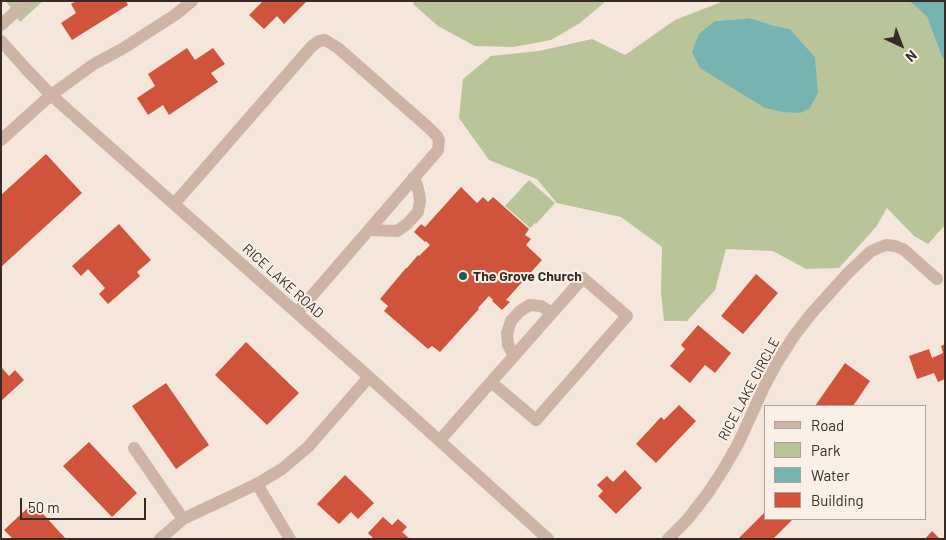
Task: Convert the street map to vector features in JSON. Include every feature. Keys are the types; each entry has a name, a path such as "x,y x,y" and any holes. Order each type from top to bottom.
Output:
{"street":[{"path":"1,25 26,1"},
{"path":"1,140 51,95 94,64 122,49 175,15 192,1"},
{"path":"174,204 316,42 322,40 333,44 359,66 437,136 439,140 438,150 296,313"},
{"name":"RICE LAKE ROAD","path":"1,41 51,95 440,440 548,539"},
{"path":"369,230 397,231 408,224 418,212 420,201 417,185 413,178"},
{"name":"RICE LAKE CIRCLE","path":"668,539 687,520 724,470 764,387 794,336 847,274 870,252 886,245 903,249 937,279"},
{"path":"440,440 491,382 583,278 627,316 536,420 491,382"},
{"path":"514,356 508,345 506,334 511,321 520,311 530,305 541,306 552,313"},
{"path":"160,539 183,519 282,470 308,446 369,377"},
{"path":"134,448 183,519"},
{"path":"257,484 290,539"}],"green space":[{"path":"6,1 43,1 20,22"},
{"path":"414,1 606,1 580,23 551,40 514,47 475,46 438,26 413,4"},
{"path":"724,1 901,1 912,3 927,17 942,57 945,60 945,225 928,244 914,236 887,208 876,227 839,268 806,269 773,251 726,249 715,290 687,321 664,321 661,292 662,247 621,217 557,203 537,179 489,160 459,118 463,79 491,56 539,51 592,39 625,55 675,20","holes":["750,18 790,29 815,57 816,74 715,21"]},
{"path":"529,180 555,203 530,228 505,206"}],"water":[{"path":"901,1 945,1 945,60 942,57 927,17 912,3"},
{"path":"750,18 790,29 815,57 818,93 810,108 800,113 765,108 700,68 692,52 699,34 715,21"}],"building":[{"path":"76,1 126,1 128,5 72,40 61,23 76,13 71,4"},
{"path":"263,1 307,1 284,24 277,16 264,29 249,15"},
{"path":"187,48 195,60 213,48 225,64 211,73 218,82 169,115 163,105 148,115 137,98 155,86 148,74"},
{"path":"46,154 82,193 1,267 1,195"},
{"name":"The Grove Church","path":"461,187 477,203 483,197 488,202 493,197 529,229 525,235 531,239 526,245 542,260 506,300 510,302 502,310 489,296 440,352 432,346 428,349 384,311 388,306 380,299 418,255 430,245 414,232 421,224 425,227"},
{"path":"119,224 151,260 137,272 140,276 108,304 99,294 105,288 88,269 81,276 72,266"},
{"path":"756,274 778,293 743,334 721,316"},
{"path":"698,325 731,353 715,373 705,365 690,383 670,366 685,349 681,345"},
{"path":"246,342 299,393 267,425 215,375"},
{"path":"945,344 945,379 938,382 934,373 917,379 909,356 929,349 932,358 943,353 941,346"},
{"path":"845,363 870,381 854,405 816,405"},
{"path":"1,367 9,376 15,370 24,380 1,401"},
{"path":"166,383 209,445 176,469 132,406"},
{"path":"679,405 696,421 656,463 636,444 661,417 664,420"},
{"path":"89,442 137,493 112,517 63,466"},
{"path":"625,470 642,488 616,514 598,496 603,491 597,485 607,476 613,482"},
{"path":"345,475 374,503 358,519 351,512 339,524 317,504"},
{"path":"33,503 66,539 13,539 4,530"},
{"path":"764,513 764,520 792,520 773,539 738,539"},
{"path":"383,517 392,525 398,519 407,527 402,532 410,539 374,539 368,533"},
{"path":"932,531 940,539 925,539"}],"place":[{"name":"The Grove Church","path":"463,276"}]}
